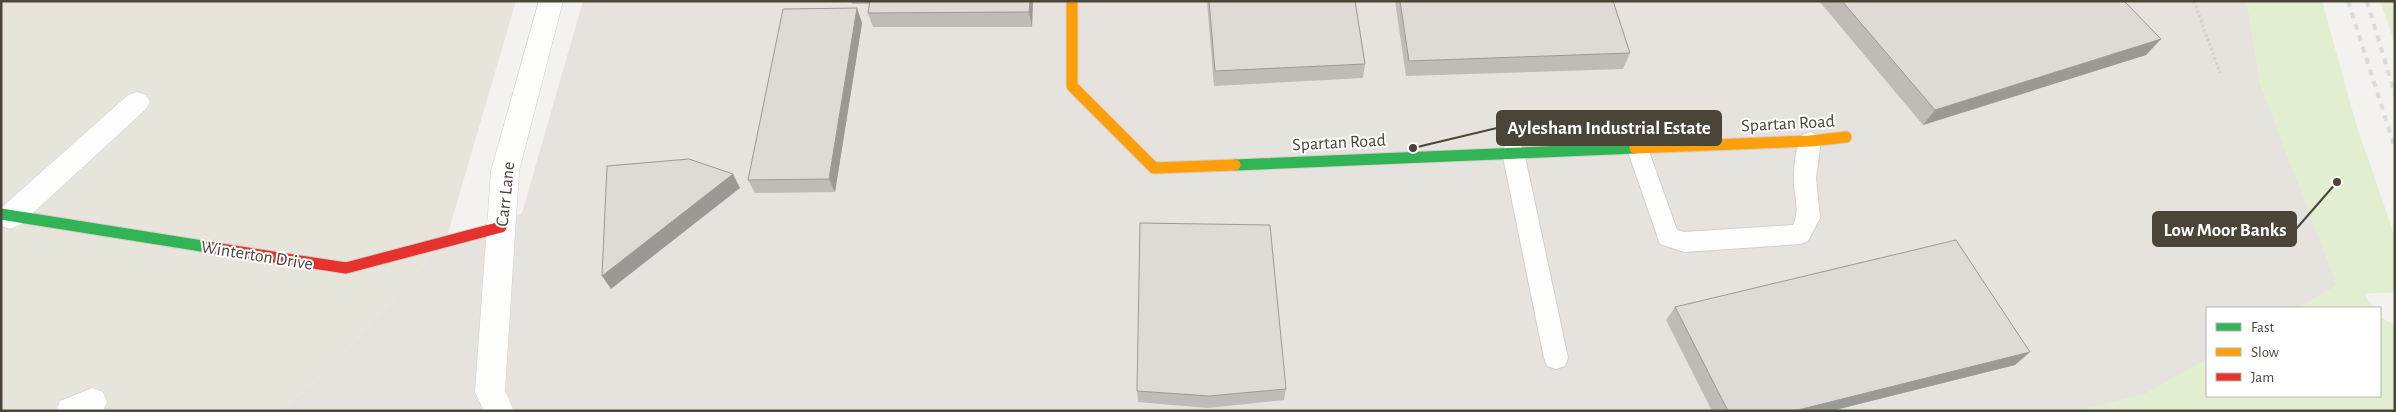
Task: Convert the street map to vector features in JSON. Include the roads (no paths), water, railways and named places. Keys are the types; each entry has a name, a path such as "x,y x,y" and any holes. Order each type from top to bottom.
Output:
{"street":[{"name":"Carr Lane","path":"495,401 501,227 505,171 551,1"},
{"name":"Spartan Road","path":"1072,1 1072,86 1154,168 1637,146 1810,141 1846,137"},
{"name":"Winterton Drive","path":"6,215 137,102"},
{"name":"Winterton Drive","path":"6,215 346,268 501,227"}],"lane":[{"path":"1637,146 1668,237 1684,242 1800,234 1809,218 1805,178 1810,141"},
{"path":"1513,152 1556,358"}],"railway":[{"path":"2348,1 2395,148"},
{"path":"2367,1 2395,95"}],"place":[{"name":"Aylesham Industrial Estate","path":"1413,148"},
{"name":"Low Moor Banks","path":"2337,182"}]}
